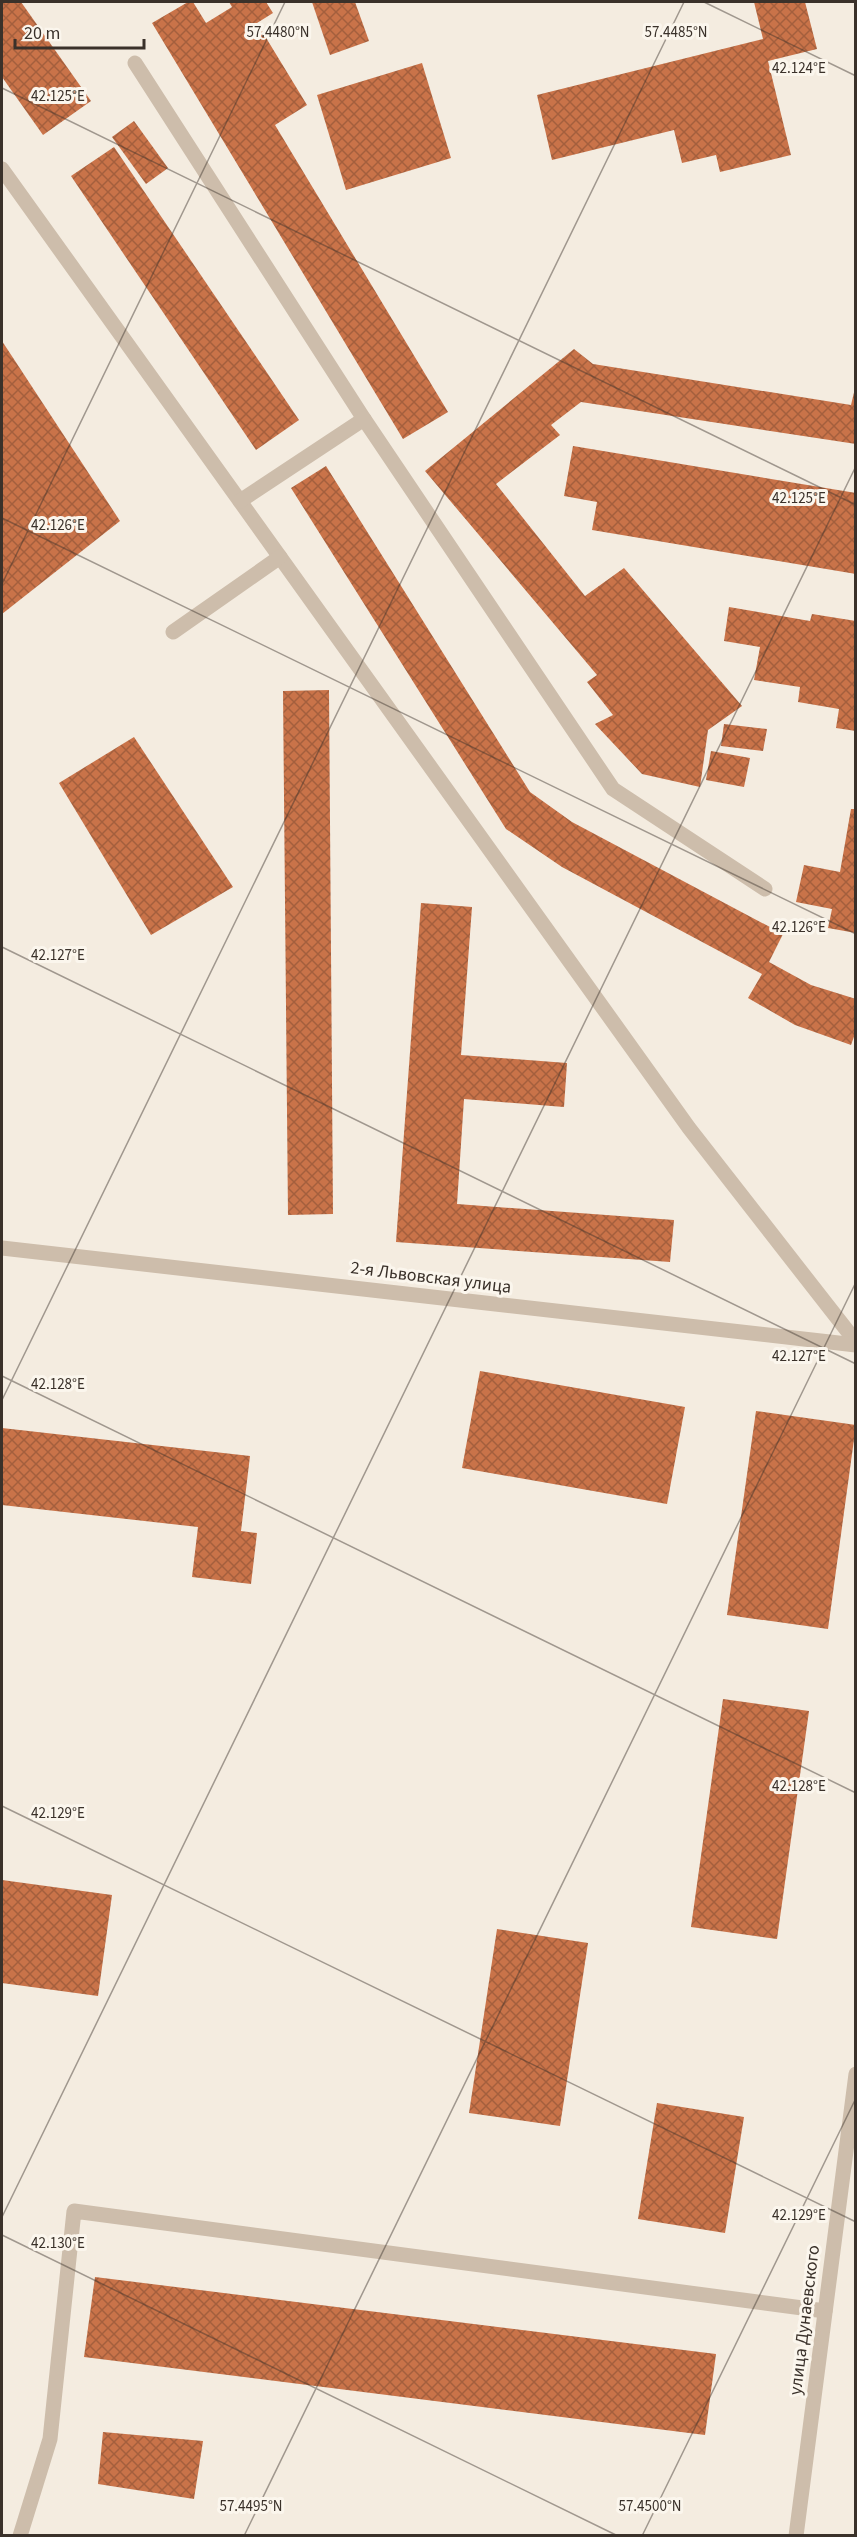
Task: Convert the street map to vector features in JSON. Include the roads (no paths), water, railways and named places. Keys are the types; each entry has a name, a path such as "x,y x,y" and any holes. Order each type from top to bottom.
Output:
{"street":[{"path":"135,63 364,419 613,789 765,889"},
{"path":"2,169 689,1128 855,1344"},
{"path":"240,501 364,419"},
{"path":"173,632 280,557"},
{"name":"2-я Львовская улица","path":"2,1248 855,1344"},
{"name":"улица Дунаевского","path":"796,2535 855,2074"},
{"path":"20,2535 50,2439 74,2211 825,2311"}]}
